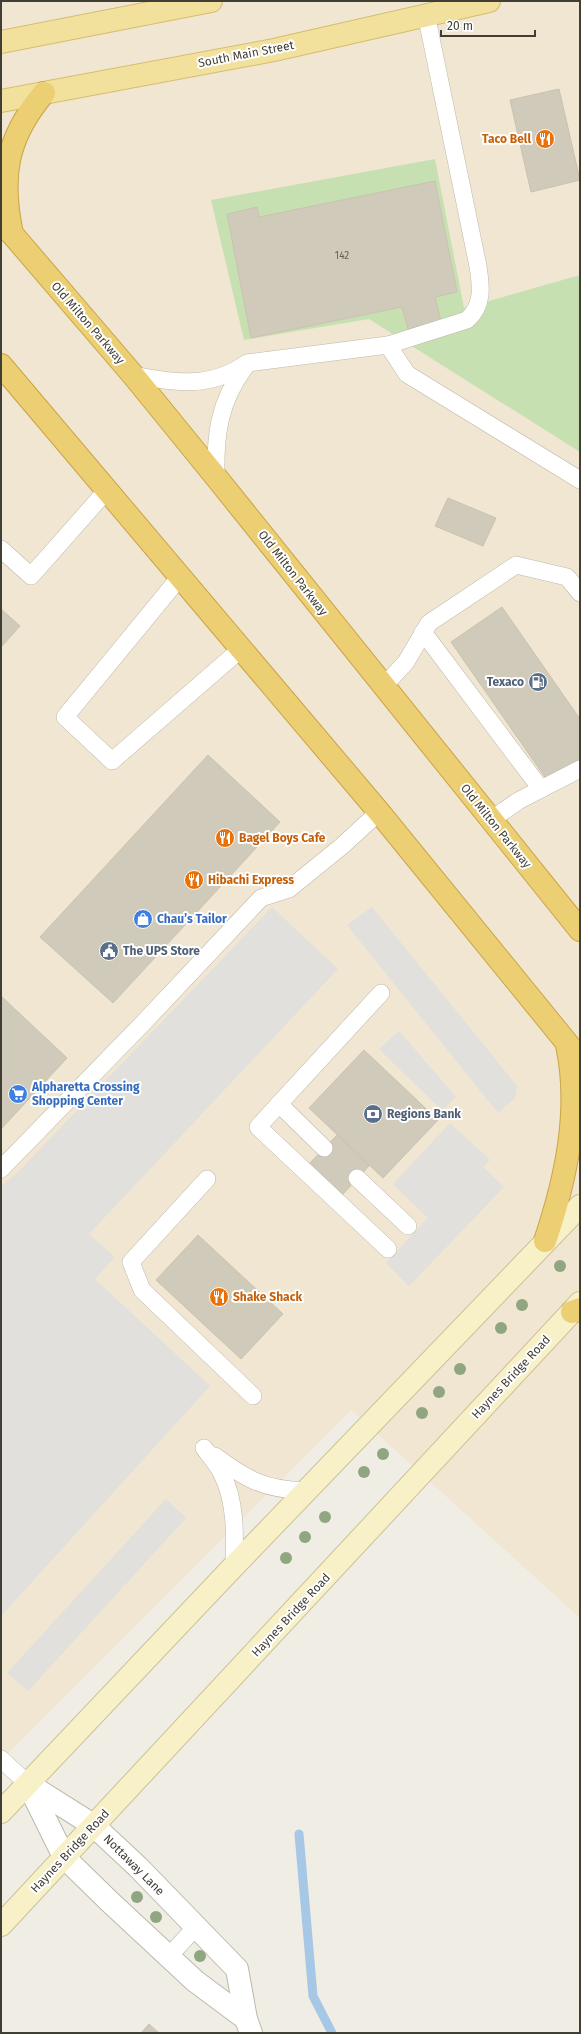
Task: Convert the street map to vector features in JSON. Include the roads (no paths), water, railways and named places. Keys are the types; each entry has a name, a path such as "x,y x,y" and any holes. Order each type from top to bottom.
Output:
{"highway":[{"path":"7,228 5,177 10,151 17,130 44,93"},
{"name":"Old Milton Parkway","path":"7,228 133,375 580,930"},
{"path":"2,368 379,812 580,1059"},
{"path":"546,1241 568,1172 572,1144 574,1079 571,1059 566,1042"}],"main road":[{"path":"1,42 211,1"},
{"name":"South Main Street","path":"1,101 274,50 426,14 489,1"},
{"path":"1,1812 234,1566 580,1206"},
{"name":"Haynes Bridge Road","path":"1,1925 577,1308"}],"street":[{"name":"Nottaway Lane","path":"28,1784 93,1825 237,1969 248,2026"},
{"name":"Nottaway Lane","path":"28,1784 64,1857 108,1901 201,1986 248,2026"}],"lane":[{"path":"133,375 168,382 200,382 233,373 247,364 388,345 467,320 474,314 479,304 481,286 478,266 426,14"},
{"path":"388,345 407,374 580,480"},
{"path":"216,477 215,453 222,408 230,389 247,364"},
{"path":"1,549 31,576 107,490"},
{"path":"383,687 406,662 429,622 516,565 567,577 580,593"},
{"path":"180,577 65,717 112,761 241,649"},
{"path":"423,632 540,790"},
{"path":"491,820 518,801 580,769"},
{"path":"1,1169 262,898 288,889 342,846 379,812"},
{"path":"381,993 258,1127 388,1249"},
{"path":"279,1104 324,1148"},
{"path":"357,1178 408,1226"},
{"path":"207,1179 131,1262 142,1290 253,1396"},
{"path":"234,1566 234,1538 230,1494 222,1473 204,1448 230,1467 256,1483 279,1490 305,1492"},
{"path":"1,1759 28,1784"},
{"path":"169,1956 196,1927"}],"waterway":[{"path":"299,1834 313,1996 332,2033"}],"place":[{"name":"Taco Bell","path":"545,139"},
{"name":"Texaco","path":"538,682"},
{"name":"Bagel Boys Cafe","path":"225,838"},
{"name":"Hibachi Express","path":"194,880"},
{"name":"Chau’s Tailor","path":"143,919"},
{"name":"The UPS Store","path":"109,951"},
{"name":"Alpharetta Crossing Shopping Center","path":"18,1094"},
{"name":"Regions Bank","path":"373,1114"},
{"name":"Shake Shack","path":"219,1297"}]}
